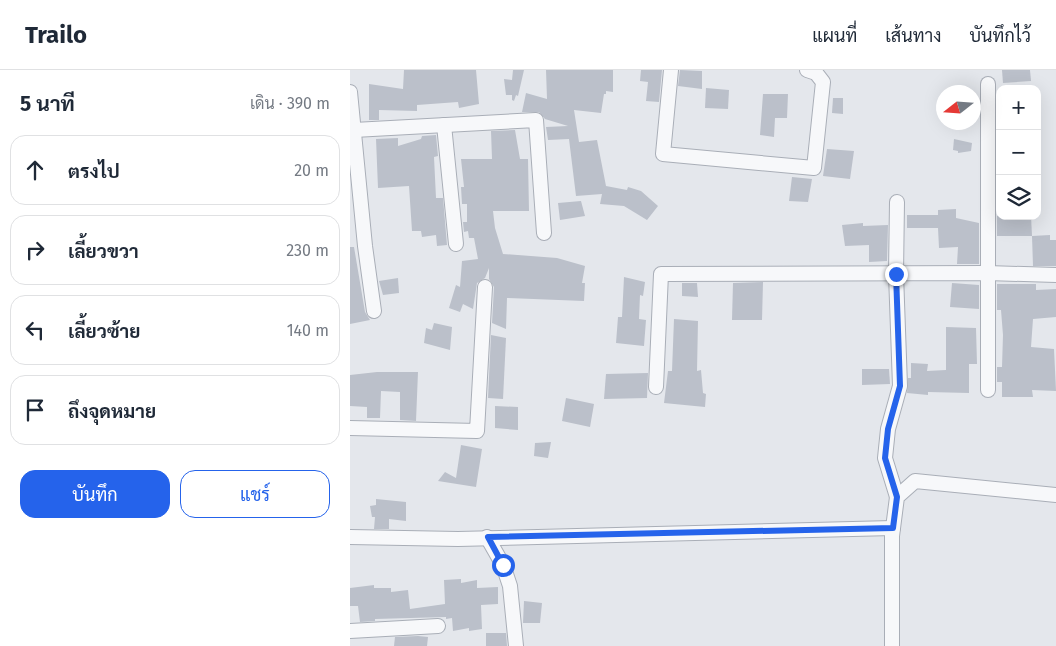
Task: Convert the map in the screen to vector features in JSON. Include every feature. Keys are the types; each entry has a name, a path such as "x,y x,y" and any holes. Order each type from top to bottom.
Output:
{"street":[{"path":"671,70 663,154 814,168 823,82 816,73 807,70"},
{"path":"988,84 988,390"},
{"path":"350,92 365,246 374,311"},
{"path":"354,130 536,120 544,233"},
{"path":"444,125 456,244"},
{"path":"892,646 893,528 897,497 885,458 888,429 900,386 896,274 897,202"},
{"path":"656,386 661,274 987,273 1056,276"},
{"path":"350,428 477,432 485,287"},
{"path":"897,497 915,481 1056,495"},
{"path":"350,537 488,537 893,528"},
{"path":"488,537 503,565 510,586 516,646"},
{"path":"350,631 438,626"}],"building":[{"path":"404,70 476,70 479,104 459,108 458,102 417,105 417,111 379,110 379,120 369,120 369,84 403,89"},
{"path":"513,70 524,70 518,96 516,95 514,101 512,100 512,95 506,95 504,79 512,80"},
{"path":"546,70 613,70 613,92 606,91 606,94 604,94 601,113 574,110 579,142 597,140 606,186 627,190 628,187 641,191 658,206 647,220 624,206 600,204 602,194 576,196 569,139 548,140 546,127 568,126 545,119 539,112 522,112 526,93 547,99"},
{"path":"641,70 662,70 659,102 646,101 648,82 640,81"},
{"path":"680,70 702,71 702,89 678,86"},
{"path":"1002,70 1030,70 1031,81 1003,83"},
{"path":"706,88 729,90 728,109 705,108"},
{"path":"763,94 788,94 787,118 775,118 774,137 760,135"},
{"path":"833,98 843,98 843,114 832,113"},
{"path":"515,130 520,159 528,159 529,211 493,211 495,228 503,254 557,258 585,266 582,283 585,283 584,301 507,298 506,329 492,323 494,287 489,279 489,268 485,278 477,283 473,309 463,304 460,312 449,308 456,285 460,287 462,261 478,259 474,238 469,238 468,231 464,232 463,222 467,222 467,204 462,204 461,187 464,187 461,159 492,159 491,131"},
{"path":"436,135 438,156 434,157 436,198 443,198 447,245 437,246 436,235 422,237 421,231 412,231 409,186 378,188 376,139 398,138 398,146 421,139 422,136"},
{"path":"954,139 972,143 971,151 958,153 958,151 953,150"},
{"path":"827,149 854,151 850,179 823,176"},
{"path":"792,177 812,179 808,202 789,201"},
{"path":"581,201 585,216 560,220 558,203"},
{"path":"956,209 956,218 979,223 979,264 957,264 958,247 939,248 938,228 907,228 907,215 938,215 938,210"},
{"path":"997,220 1031,220 1032,236 997,236"},
{"path":"863,223 863,226 888,225 887,261 869,262 869,245 845,246 842,225"},
{"path":"1050,235 1050,240 1056,240 1056,266 1033,266 1032,236"},
{"path":"350,247 354,247 365,312 370,320 350,324"},
{"path":"624,277 645,282 643,296 640,295 639,319 646,320 644,346 616,343 618,317 622,317"},
{"path":"398,278 399,293 383,295 379,281"},
{"path":"763,282 762,320 732,320 733,283"},
{"path":"682,283 697,283 698,297 682,296"},
{"path":"952,283 979,285 979,309 950,307"},
{"path":"997,284 1036,284 1036,290 1056,289 1056,317 1033,319 1031,347 1054,349 1056,391 1032,390 1033,397 1002,397 1002,382 997,382 997,367 1002,367 1003,335 1001,310 997,310"},
{"path":"674,319 698,321 697,371 701,370 703,393 706,394 705,407 664,403 668,371 672,371"},
{"path":"434,323 452,327 450,350 424,343 426,328 432,330"},
{"path":"946,327 976,328 977,364 969,364 969,393 928,392 928,395 907,393 908,378 911,378 911,363 928,364 927,371 946,370"},
{"path":"491,335 506,338 503,399 488,398"},
{"path":"862,369 889,369 890,384 862,385"},
{"path":"377,372 418,372 416,421 400,420 400,392 381,391 380,418 367,418 367,407 350,406 350,375"},
{"path":"648,373 647,398 604,399 606,374"},
{"path":"566,398 594,404 590,427 562,421"},
{"path":"495,406 518,407 518,430 495,428"},
{"path":"551,442 548,458 534,456 535,443"},
{"path":"461,445 482,449 476,487 438,481 445,472 456,478"},
{"path":"376,499 406,502 406,521 389,519 389,529 374,529 375,517 372,517 370,506 376,505"},
{"path":"461,579 461,583 477,580 477,588 498,587 498,604 481,605 482,629 469,631 469,628 453,631 452,618 446,619 446,617 375,619 375,621 360,622 358,606 350,606 350,588 374,585 374,588 391,588 391,592 408,590 410,609 445,604 444,580"},
{"path":"524,601 542,603 540,623 523,623"},
{"path":"486,633 506,633 507,646 486,646"},
{"path":"395,637 428,637 427,646 394,646"}],"route":[{"path":"503,565 488,537 893,528 897,497 885,458 888,429 900,386 896,274"}]}
